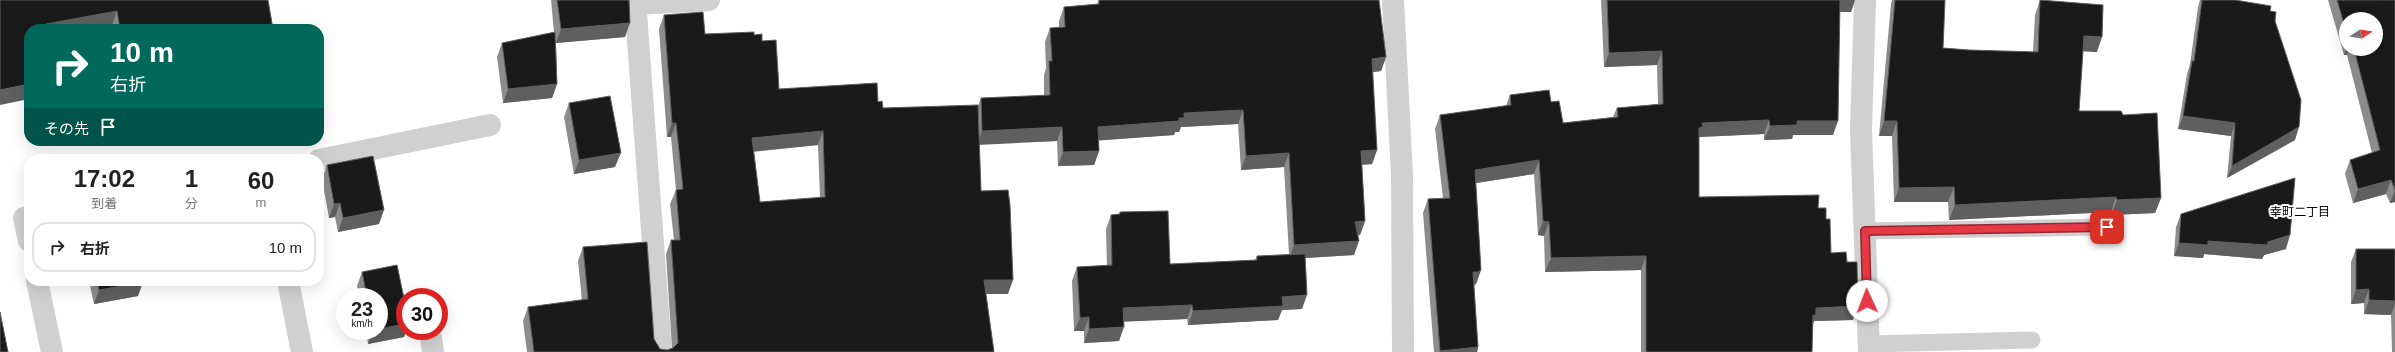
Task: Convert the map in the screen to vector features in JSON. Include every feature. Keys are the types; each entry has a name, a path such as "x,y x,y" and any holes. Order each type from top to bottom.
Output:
{"street":[{"path":"661,352 635,2 709,0"},
{"path":"1393,0 1402,176 1403,352"},
{"path":"1865,0 1861,130 1869,348"},
{"path":"324,159 490,125"},
{"path":"38,286 52,352"},
{"path":"289,286 302,352"}],"lane":[{"path":"1865,231 2107,227"},
{"path":"1869,348 2032,340"}],"building":[{"path":"0,0 268,0 272,24 119,24 117,11 46,24 24,24 24,85 0,90"},
{"path":"557,0 629,0 630,23 561,29"},
{"path":"1099,0 1379,0 1386,57 1372,59 1377,150 1361,151 1365,221 1355,222 1359,241 1294,245 1289,153 1246,156 1243,110 1184,113 1184,118 1179,118 1179,121 1098,127 1099,151 1063,152 1062,127 982,131 981,98 1050,95 1049,61 1052,61 1050,28 1065,27 1064,7 1099,4"},
{"path":"1607,0 1840,0 1838,121 1797,121 1797,125 1770,126 1769,120 1702,123 1703,127 1699,128 1699,197 1819,195 1818,208 1826,208 1826,219 1830,219 1831,253 1846,252 1847,262 1857,262 1858,306 1816,308 1816,315 1813,315 1812,352 1646,352 1646,256 1551,258 1549,222 1543,221 1539,160 1475,170 1481,270 1478,272 1473,272 1478,347 1440,351 1428,199 1450,198 1440,115 1511,105 1510,95 1549,90 1551,102 1559,101 1563,123 1618,117 1617,108 1663,104 1662,51 1609,53"},
{"path":"1895,0 1945,0 1943,48 2038,52 2040,0 2103,5 2102,37 2084,36 2079,111 2121,111 2123,115 2157,113 2161,198 2117,200 2116,197 1955,205 1954,187 1899,188 1897,121 1884,121"},
{"path":"2202,0 2235,0 2271,6 2270,11 2276,12 2275,21 2301,100 2299,127 2232,166 2235,123 2183,116 2192,61 2194,61"},
{"path":"2337,0 2395,0 2395,190 2391,180 2358,189 2350,160 2380,150 2356,56 2383,56 2383,12 2340,12"},
{"path":"703,12 705,34 754,32 754,35 762,34 762,41 776,40 779,89 877,83 878,102 882,101 883,108 978,105 981,191 1008,190 1010,205 1013,280 984,280 994,352 534,352 528,307 588,299 583,247 647,242 654,339 660,349 667,350 673,348 678,343 671,240 680,240 676,190 683,189 676,123 672,123 664,15","holes":["823,131 825,197 760,202 752,138"]},
{"path":"555,32 557,84 508,89 502,43"},
{"path":"610,96 621,153 579,160 569,103"},
{"path":"373,156 384,210 343,218 340,203 334,204 327,165"},
{"path":"2295,178 2290,235 2268,242 2267,245 2208,241 2208,245 2179,243 2181,214"},
{"path":"1168,211 1170,264 1257,260 1257,256 1305,254 1307,295 1282,297 1283,306 1193,311 1192,305 1123,308 1124,327 1089,329 1089,317 1080,318 1077,267 1112,265 1111,215 1120,214 1120,212"},
{"path":"2356,249 2395,249 2395,301 2369,300 2369,289 2356,290"},
{"path":"397,265 402,288 396,288 396,326 388,327 388,288 365,288 362,272"},
{"path":"98,286 121,286 99,290"},
{"path":"0,312 8,352 0,352"}],"district":[{"name":"幸町二丁目","path":"2300,212"}],"route":[{"path":"1867,301 1865,231 2107,227"}]}
